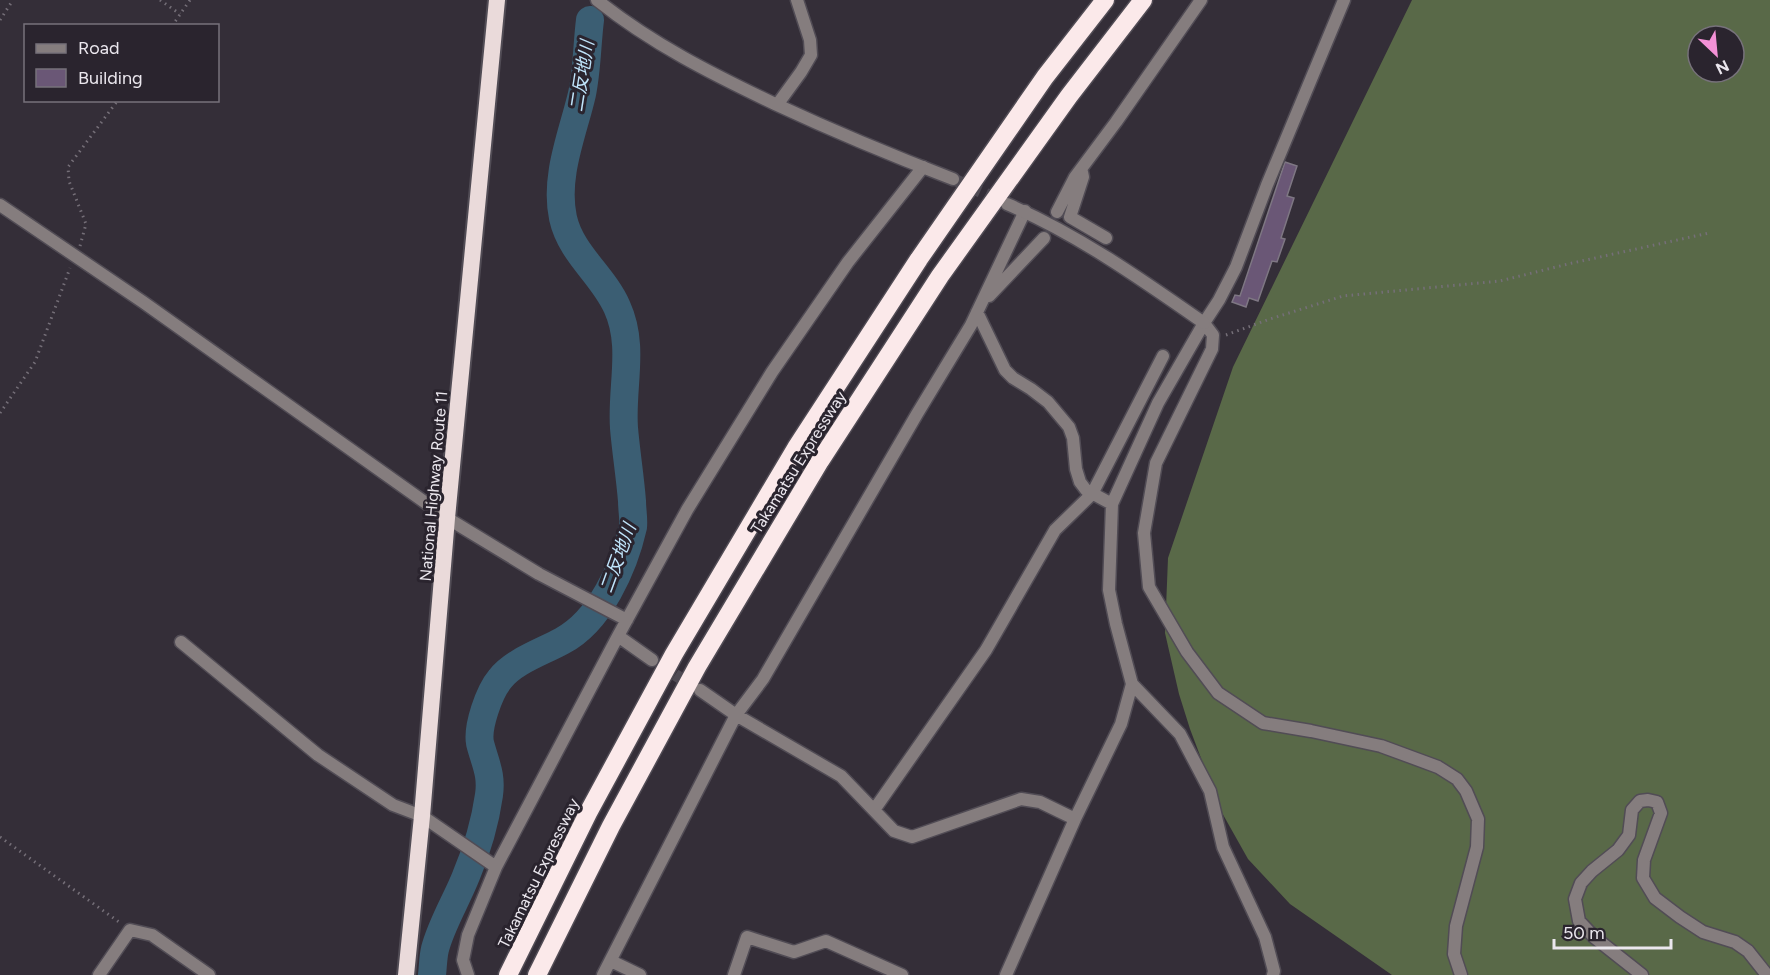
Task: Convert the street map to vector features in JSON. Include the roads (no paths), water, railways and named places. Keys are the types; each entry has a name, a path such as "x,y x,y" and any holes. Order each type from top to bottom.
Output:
{"highway":[{"name":"National Highway Route 11","path":"406,975 497,0"},
{"name":"Takamatsu Expressway","path":"508,975 588,813 674,654 796,448 925,250 1045,77 1105,0"},
{"name":"Takamatsu Expressway","path":"537,975 611,826 697,667 820,461 940,276 1069,96 1143,0"}],"street":[{"path":"597,0 625,22 671,51 726,81 777,105 953,179"},
{"path":"777,105 811,55 810,40 797,0"},
{"path":"1057,212 1075,177 1201,0"},
{"path":"1273,975 1274,971 1265,937 1223,847 1210,791 1180,734 1132,684 1109,590 1112,504 1158,404 1236,267 1267,184 1344,0"},
{"path":"468,975 463,960 468,935 496,867 687,510 772,372 848,262 923,168"},
{"path":"1082,168 1083,177 1070,218 1106,238"},
{"path":"1007,204 1058,228 1112,261 1204,323 1213,335 1212,349 1156,463 1144,533 1149,587 1186,652 1218,693 1263,723 1381,746 1438,766 1457,779 1466,791 1478,819 1478,847 1456,926 1454,954 1461,975"},
{"path":"0,205 142,302 447,518 539,573 627,620"},
{"path":"603,975 736,715 769,669 971,325 1025,211"},
{"path":"978,308 1044,238"},
{"path":"978,308 1005,370 1048,402 1069,427 1080,482 1086,490 1112,504"},
{"path":"874,810 986,650 1055,530 1092,494 1163,356"},
{"path":"618,636 652,660"},
{"path":"181,642 318,756 393,805 422,816 496,867"},
{"path":"1006,975 1075,819 1121,724 1132,684"},
{"path":"700,690 736,715 841,776 894,831 912,837 1021,800 1040,802 1075,819"},
{"path":"1642,975 1594,937 1580,921 1575,899 1581,883 1618,849 1629,835 1632,810 1640,801 1648,800 1657,802 1661,813 1644,860 1643,878 1655,898 1703,932 1735,942 1748,951 1767,975"},
{"path":"99,975 130,930 152,935 209,975"},
{"path":"734,975 747,938 794,952 826,941 902,975"},
{"path":"611,961 640,975"}],"waterway":[{"name":"二反地川","path":"432,975 434,952 445,921 470,866 485,816 490,781 480,736 482,719 492,692 500,679 513,667 562,641 588,620 599,607 617,575 633,527 624,428 626,352 622,322 611,295 573,243 563,218 561,202 566,155 584,85 590,20"}],"tunnel":[{"path":"953,179 1001,201"},
{"path":"660,665 694,687"}]}
